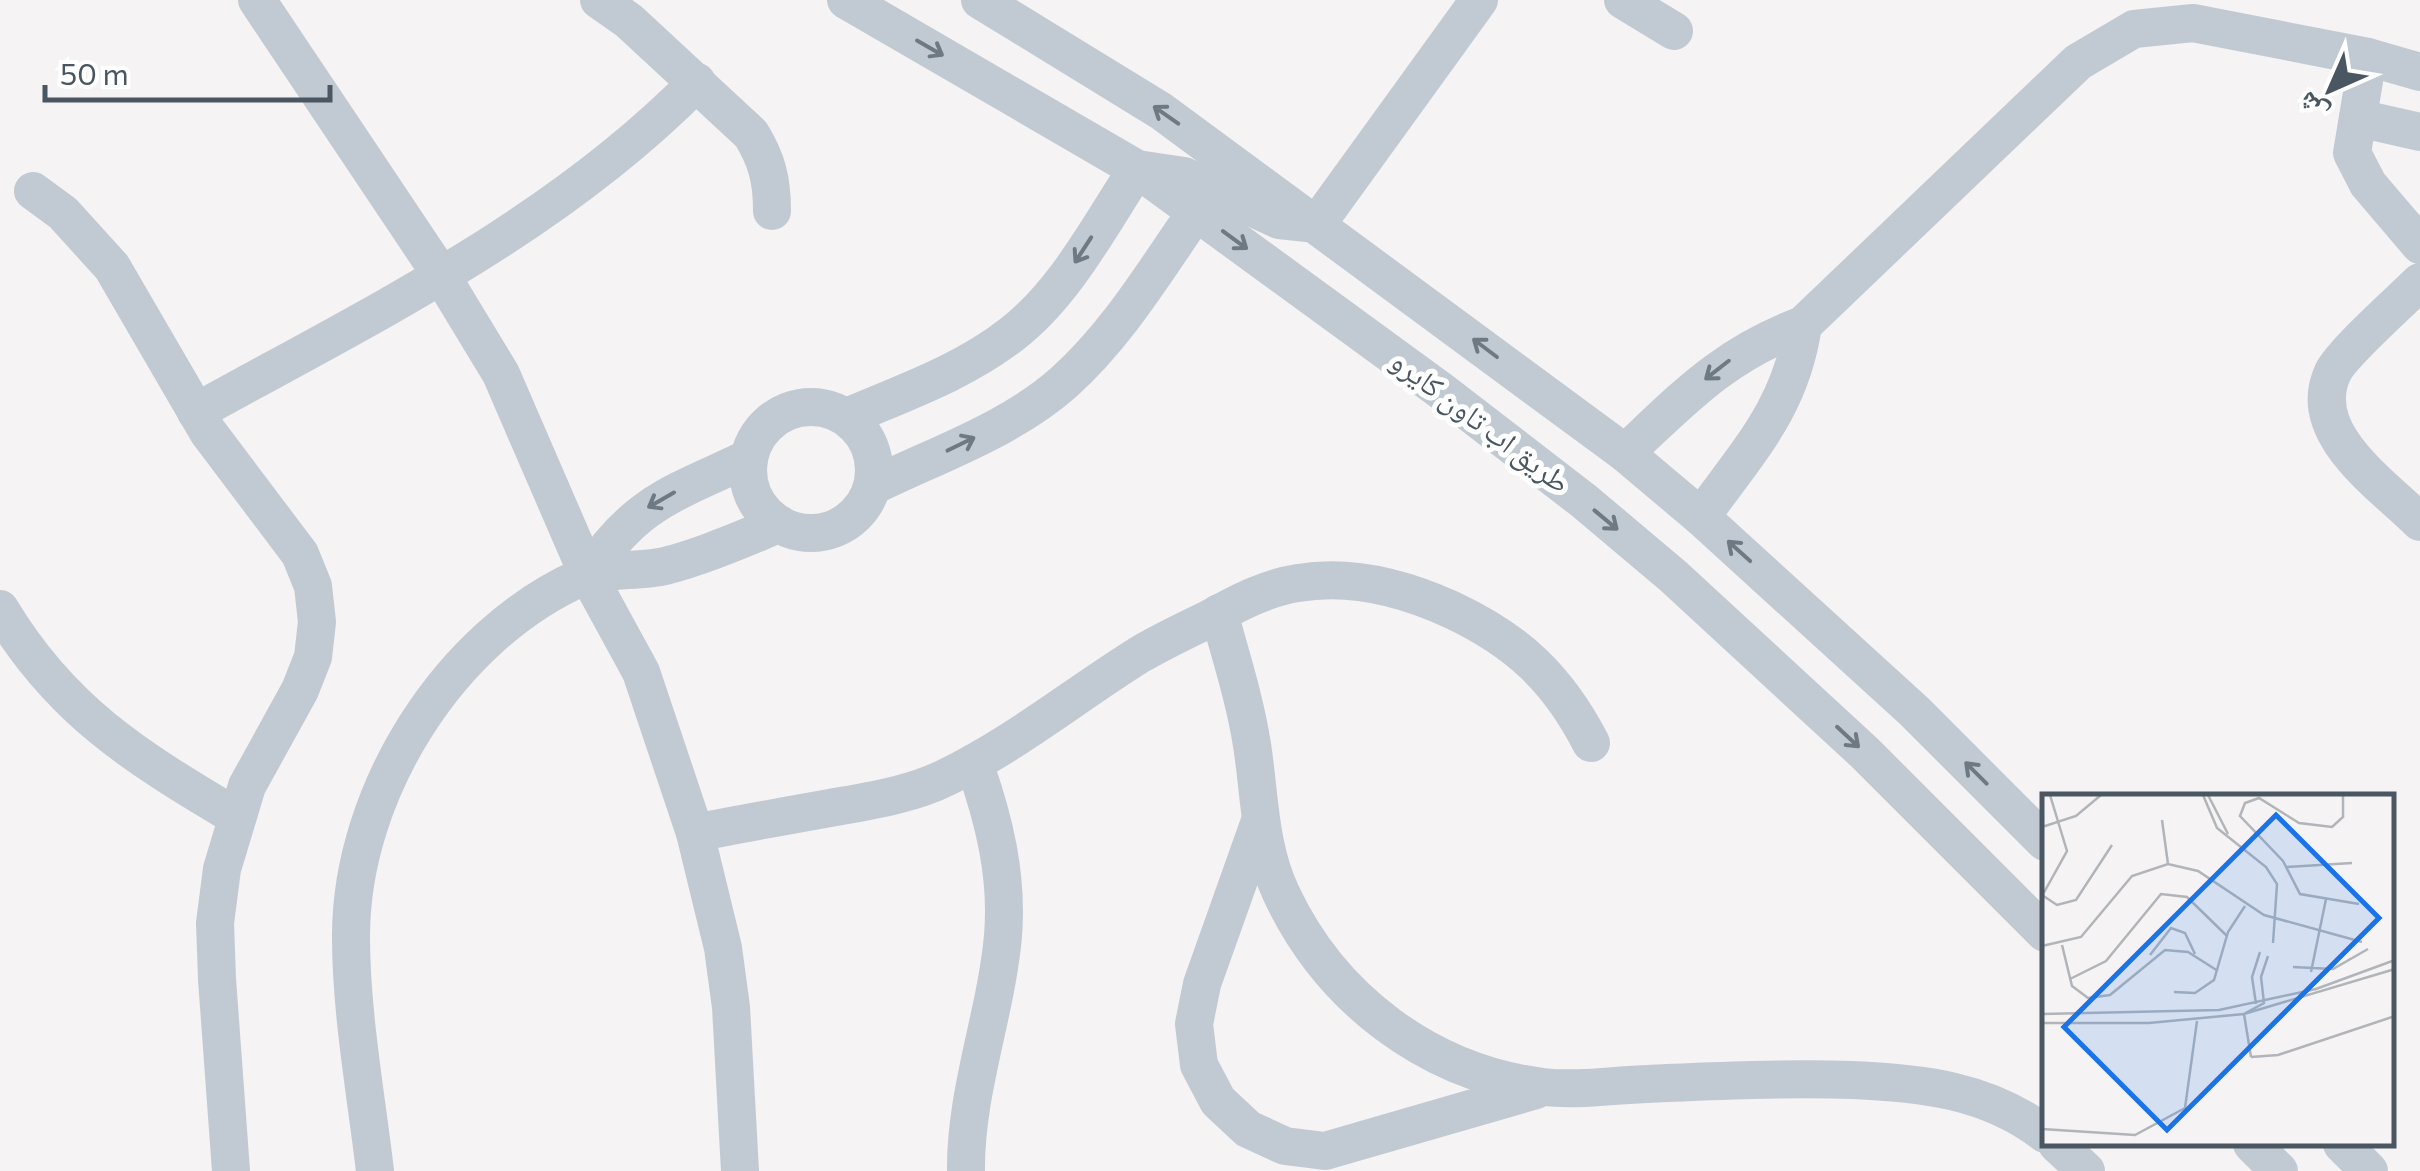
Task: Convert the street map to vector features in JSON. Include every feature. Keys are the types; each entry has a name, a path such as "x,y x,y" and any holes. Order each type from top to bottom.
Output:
{"street":[{"path":"256,0 441,275 501,374 588,574 642,672 696,832 723,948 740,1171"},
{"path":"599,0 629,21 733,113 758,145 772,184 772,211"},
{"name":"طريق اب تاون كايرو","path":"846,0 1137,168 1440,390 1674,576 1865,753 2042,930"},
{"name":"طريق اب تاون كايرو","path":"980,0 1162,111 1625,453 1914,711 2042,839"},
{"path":"847,417 977,358 1013,333 1045,303 1072,268 1137,168 1198,180 1279,220 1318,224 1478,0"},
{"path":"1623,0 1674,30"},
{"path":"1625,453 1731,358 1803,325 2078,62 2134,29 2194,23 2368,57 2420,72"},
{"path":"2368,57 2352,153 2368,184 2420,244"},
{"path":"196,412 441,275 576,188 619,156 697,82"},
{"path":"2358,118 2420,132"},
{"path":"34,191 63,213 112,267 229,464 300,554 312,586 317,622 313,657 300,690 260,758 235,816 222,869 216,923 216,979 231,1171"},
{"path":"872,486 1017,417 1061,384 1100,346 1196,212"},
{"path":"2420,282 2334,370 2324,406 2339,442 2420,522"},
{"path":"1701,517 1780,404 1792,379 1803,325"},
{"path":"818,407 847,417 861,430 875,466 872,486 856,514 828,531 811,533 780,524 767,515 751,488 749,458 762,430 787,412 818,407"},
{"path":"588,574 610,542 638,514 672,493 749,458"},
{"path":"375,1171 356,1016 351,934 362,852 388,775 429,704 484,642 550,593 588,574 662,566 780,524"},
{"path":"696,832 908,792 974,763 1142,653 1269,590 1296,583 1338,579 1380,585 1429,600 1475,621 1518,648 1538,666 1573,707 1591,744"},
{"path":"0,609 49,678 86,716 128,751 235,816"},
{"path":"1219,613 1249,730 1260,821 1281,892 1328,968 1364,1006 1405,1038 1451,1063 1500,1080 1546,1087 1782,1078 1911,1082 1970,1094 2025,1119 2042,1132"},
{"path":"966,1171 970,1120 1003,934 1000,857 993,818 974,763"},
{"path":"1260,821 1202,984 1194,1024 1200,1065 1218,1101 1238,1120 1248,1129 1285,1146 1326,1150 1546,1087"},
{"path":"2060,1146 2086,1171"},
{"path":"2254,1146 2279,1171"},
{"path":"2344,1146 2369,1171"}]}
